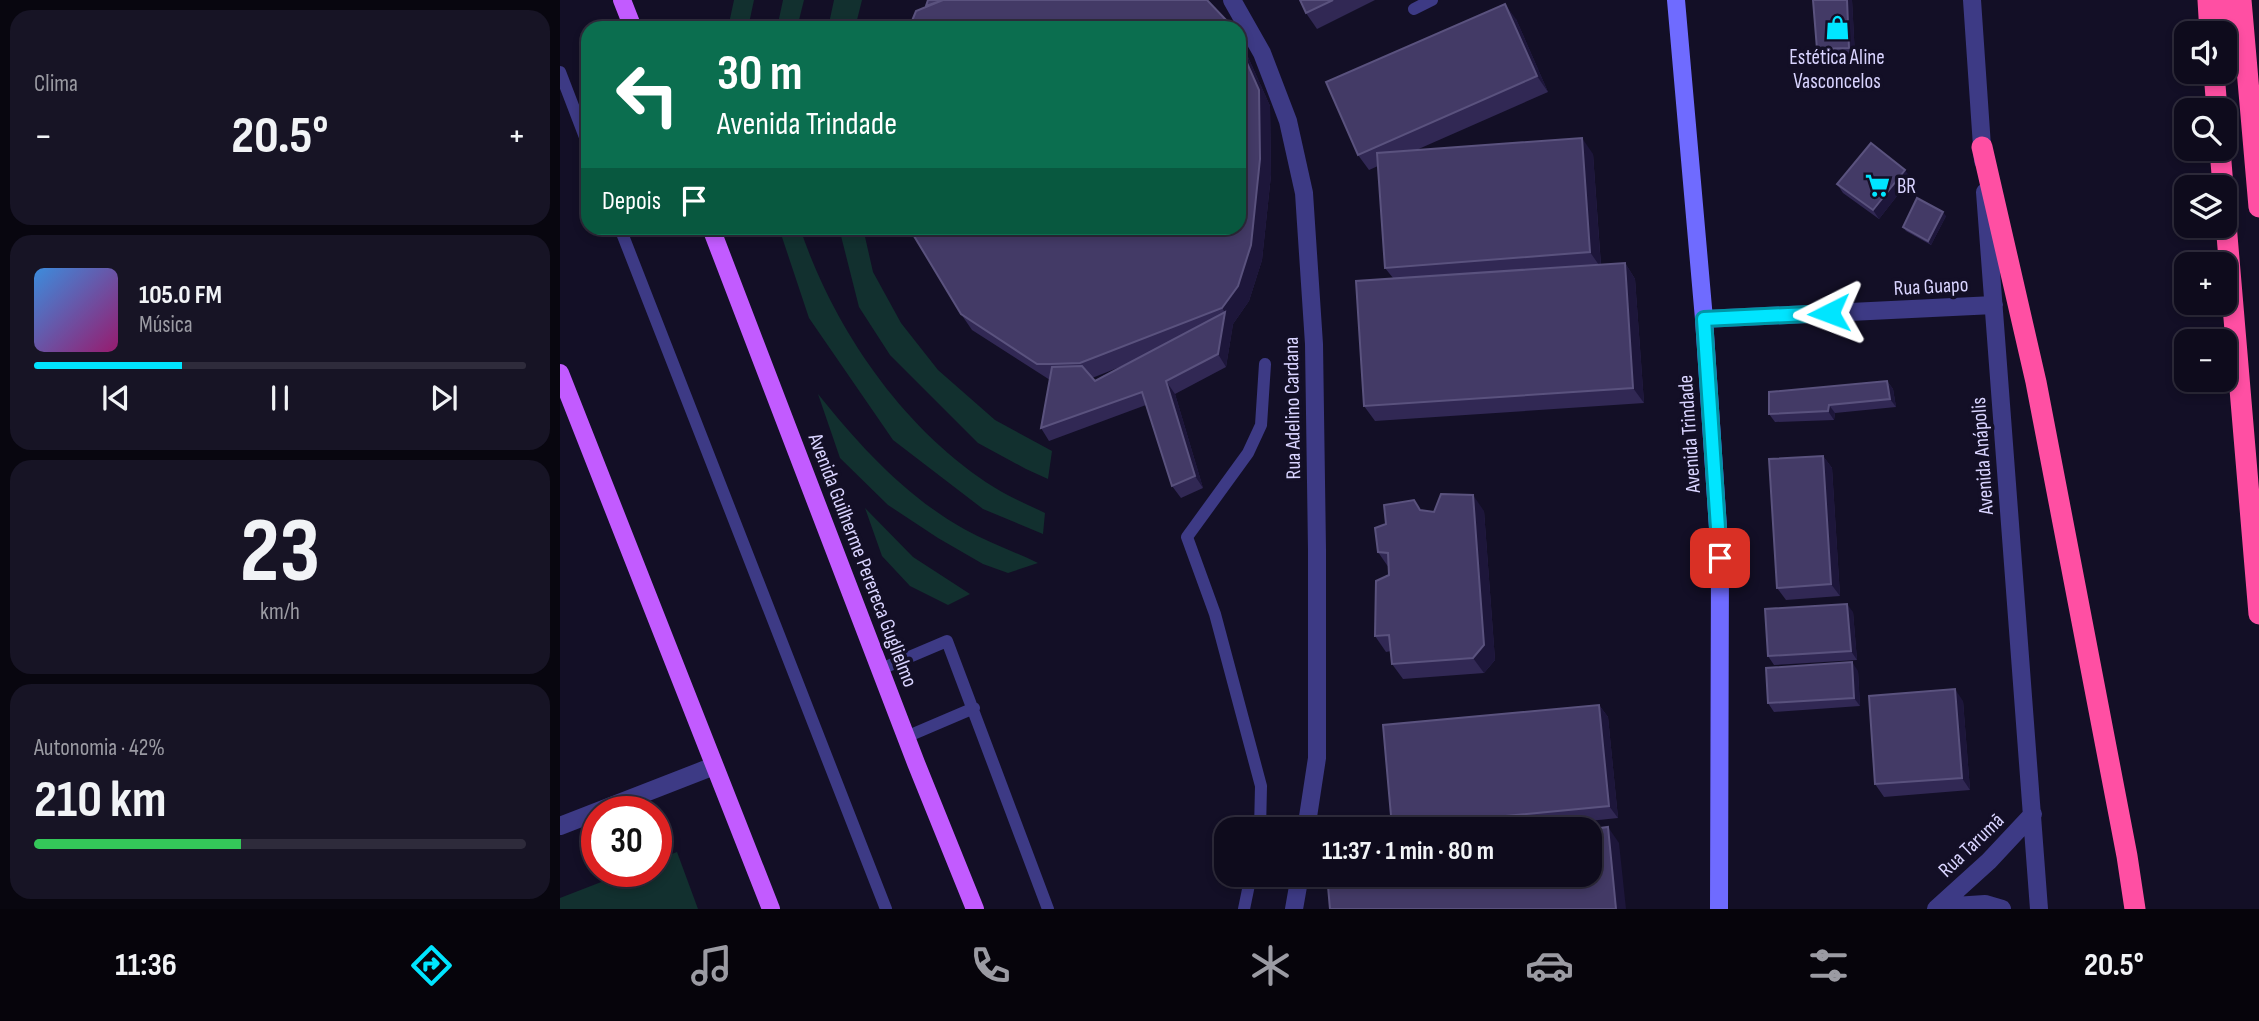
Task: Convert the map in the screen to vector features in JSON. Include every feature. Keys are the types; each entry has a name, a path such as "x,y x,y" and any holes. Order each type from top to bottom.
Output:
{"highway":[{"path":"2207,0 2209,21"},
{"path":"2223,0 2252,124"},
{"path":"2241,0 2259,207"},
{"path":"1982,147 2036,382 2135,909"},
{"path":"2227,238 2259,614"}],"main road":[{"path":"622,0 630,21"},
{"name":"Avenida Guilherme Perereca Guglielmo","path":"714,235 906,737 975,909"},
{"path":"560,373 771,909"}],"street":[{"name":"Rua Adelino Cardana","path":"1232,0 1244,21"},
{"name":"Avenida Trindade","path":"1676,0 1704,319 1720,558 1719,909"},
{"name":"Avenida Anápolis","path":"1972,0 2039,909"},
{"name":"Rua Adelino Cardana","path":"1246,25 1262,53 1288,121 1304,192 1314,344 1317,550 1317,758 1308,817"},
{"name":"Rua Guapo","path":"1704,319 1994,305"},
{"path":"560,826 714,766"},
{"name":"Rua Tarumã","path":"1938,908 1989,861 2033,814"},
{"path":"1294,909 1298,887"},
{"name":"Rua Tarumã","path":"1938,908 1985,904 2002,909"}],"lane":[{"path":"1414,9 1432,0"},
{"path":"560,72 581,127"},
{"path":"623,235 886,909"},
{"path":"1260,817 1261,786 1214,614 1187,537 1248,453 1261,425 1265,364"},
{"path":"881,669 947,641 1048,909"},
{"path":"906,737 974,708"},
{"path":"1244,909 1249,887"}],"green space":[{"path":"734,0 754,0 750,21 730,21"},
{"path":"783,0 804,0 799,21 778,21"},
{"path":"834,0 862,0 857,21 830,21"},
{"path":"781,235 803,235 833,304 854,342 905,411 967,469 1002,492 1045,513 1043,534 983,509 893,440 809,318"},
{"path":"841,235 865,235 873,272 901,323 938,370 995,420 1052,451 1048,479 978,443 890,355 859,307"},
{"path":"818,394 867,451 922,501 973,534 1038,563 1008,573 983,564 888,505 840,458"},
{"path":"865,508 913,557 970,594 948,605 910,586 882,556"},
{"path":"677,852 698,909 560,909 560,898 588,887 672,887 672,854"}],"building":[{"path":"928,0 943,0 926,6"},
{"path":"943,0 1207,0 1227,21 912,21 916,11"},
{"path":"1300,0 1333,0 1306,13"},
{"name":"Estética Aline Vasconcelos","path":"1813,0 1847,0 1849,48 1817,49"},
{"path":"1505,4 1537,76 1358,155 1326,82"},
{"path":"1246,61 1259,90 1260,159 1251,245 1238,286 1222,308 1080,363 1037,364 961,314 914,236 1246,235"},
{"path":"1582,138 1590,252 1385,268 1377,153"},
{"name":"BR","path":"1871,143 1905,170 1873,210 1837,184"},
{"path":"1917,198 1943,212 1928,241 1903,227"},
{"path":"1625,263 1633,388 1364,406 1356,281"},
{"path":"1225,312 1218,354 1166,381 1195,476 1172,486 1142,392 1041,428 1052,367 1082,366 1095,381"},
{"path":"1887,381 1890,399 1829,405 1828,411 1769,414 1769,392"},
{"path":"1823,456 1831,584 1777,588 1769,459"},
{"path":"1441,494 1473,495 1484,645 1473,658 1392,664 1389,635 1375,636 1376,581 1389,575 1388,553 1378,552 1375,528 1386,524 1384,505 1414,500 1420,510 1434,512"},
{"path":"1847,604 1851,651 1768,656 1765,609"},
{"path":"1852,662 1854,698 1768,703 1766,668"},
{"path":"1955,689 1962,778 1875,784 1869,696"},
{"path":"1599,705 1609,806 1495,817 1391,817 1383,725"},
{"path":"1608,827 1616,909 1330,909 1328,887 1602,887 1602,828"}],"place":[{"name":"Estética Aline Vasconcelos","path":"1837,28"},
{"name":"BR","path":"1877,186"}],"route":[{"path":"1720,558 1704,319 1829,313"}]}
